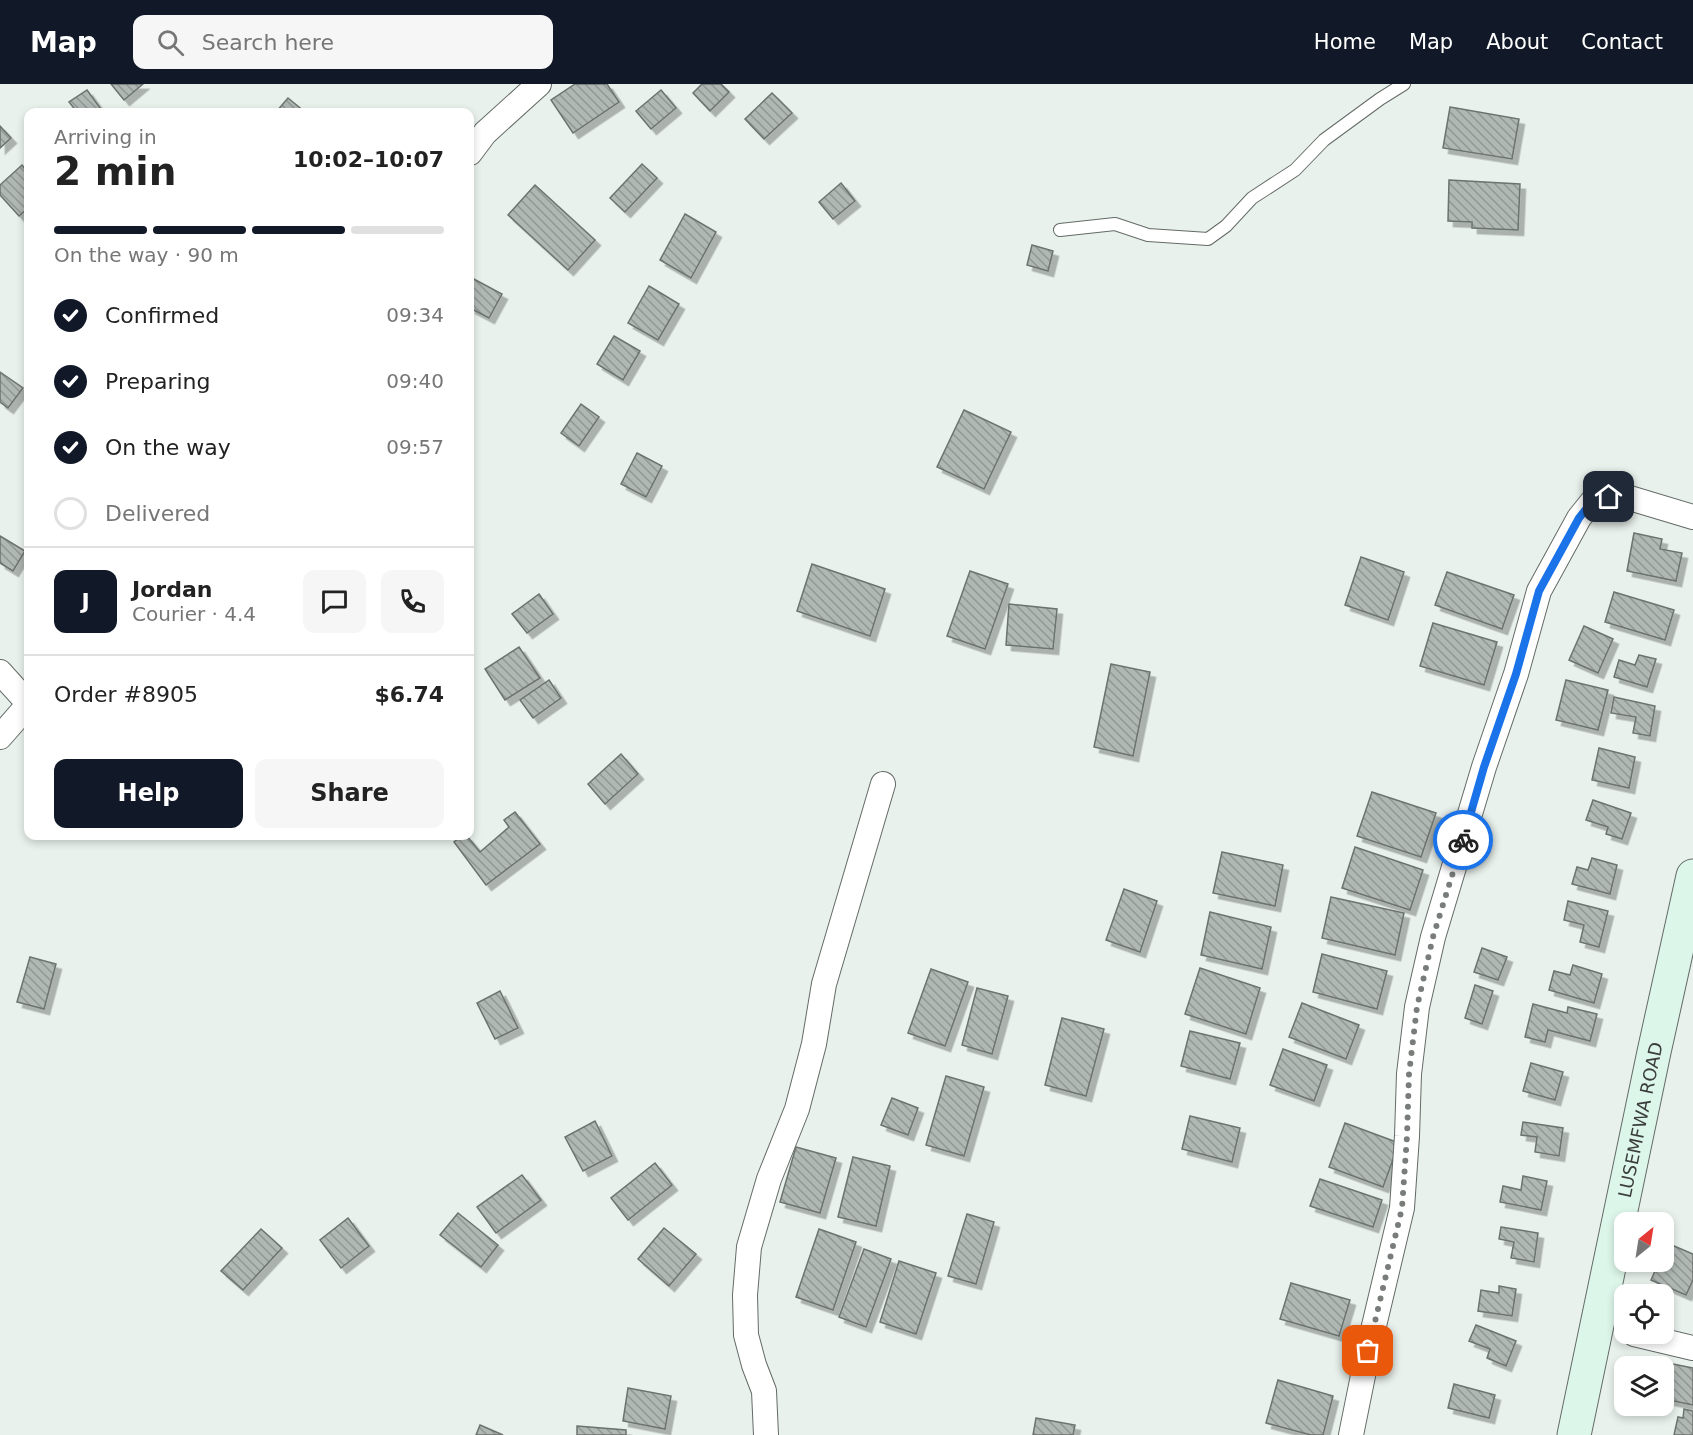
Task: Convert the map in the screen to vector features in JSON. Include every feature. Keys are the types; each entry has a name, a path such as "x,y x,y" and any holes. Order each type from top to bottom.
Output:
{"street":[{"path":"474,148 485,133 539,84"},
{"path":"1351,1435 1368,1351 1402,1208 1409,1074 1417,1007 1433,937 1484,767 1516,674 1539,591 1579,518 1595,498 1623,496 1693,517"},
{"path":"0,672 24,699"},
{"path":"0,737 24,709"},
{"path":"766,1435 764,1391 746,1335 744,1295 749,1247 769,1179 797,1109 814,1044 824,984 883,784"},
{"name":"LUSEMFWA ROAD","path":"1574,1435 1611,1328 1654,1052 1693,876"},
{"path":"1674,1343 1693,1348"}],"lane":[{"path":"1060,230 1115,224 1148,235 1208,239 1226,226 1252,198 1295,170 1324,140 1404,84"}],"building":[{"path":"111,84 143,84 124,100"},
{"path":"575,84 607,84 619,102 573,133 551,100"},
{"path":"702,84 721,84 729,92 710,111 693,93"},
{"path":"87,90 100,108 74,108 69,102"},
{"path":"661,90 676,108 651,129 636,111"},
{"path":"772,93 792,113 764,139 745,119"},
{"path":"288,98 300,108 279,108"},
{"path":"1450,107 1519,119 1512,159 1443,148"},
{"path":"0,126 11,138 0,148"},
{"path":"642,164 657,178 625,212 610,198"},
{"path":"22,165 24,168 24,212 19,216 0,195 0,185"},
{"path":"1449,180 1520,184 1518,230 1472,228 1472,222 1448,221"},
{"path":"841,183 855,201 833,219 819,202"},
{"path":"535,185 595,240 568,270 508,215"},
{"path":"685,214 716,232 691,278 660,260"},
{"path":"1032,245 1053,251 1048,271 1027,265"},
{"path":"474,279 502,294 489,318 474,310"},
{"path":"649,286 679,304 658,340 628,323"},
{"path":"614,336 640,351 623,380 597,364"},
{"path":"0,372 23,388 8,408 0,402"},
{"path":"581,404 599,417 579,446 561,433"},
{"path":"964,410 1011,432 984,489 937,467"},
{"path":"637,453 662,466 646,497 621,484"},
{"path":"1634,533 1662,539 1660,549 1682,553 1676,581 1627,571"},
{"path":"0,536 24,550 13,571 0,563"},
{"path":"1361,557 1404,572 1388,620 1345,605"},
{"path":"812,564 885,589 870,636 797,611"},
{"path":"970,571 1008,584 985,649 947,636"},
{"path":"1447,572 1514,595 1502,629 1435,605"},
{"path":"1614,592 1674,610 1665,640 1605,622"},
{"path":"539,594 553,614 527,633 512,614"},
{"path":"1009,604 1057,609 1053,649 1006,645"},
{"path":"1433,623 1497,642 1484,685 1420,666"},
{"path":"1584,626 1613,639 1598,673 1569,660"},
{"path":"519,647 540,678 505,700 485,669"},
{"path":"1639,655 1656,659 1647,687 1614,677 1619,660 1635,665"},
{"path":"1111,664 1150,672 1133,756 1094,747"},
{"path":"549,680 561,698 533,718 520,700"},
{"path":"1566,680 1608,690 1598,730 1556,720"},
{"path":"1614,697 1655,706 1650,736 1633,733 1636,717 1611,713"},
{"path":"1599,748 1635,757 1629,788 1592,780"},
{"path":"621,754 638,774 605,804 588,784"},
{"path":"1372,792 1436,813 1421,857 1357,836"},
{"path":"1593,800 1631,813 1622,839 1606,834 1608,827 1586,820"},
{"path":"515,812 540,844 486,885 454,842 470,840 480,852 509,827 504,820"},
{"path":"1355,847 1423,870 1410,910 1342,888"},
{"path":"1222,852 1283,865 1275,906 1213,893"},
{"path":"1592,858 1617,865 1610,894 1572,884 1577,867 1588,870"},
{"path":"1124,889 1157,901 1140,952 1106,940"},
{"path":"1331,897 1404,913 1395,955 1322,938"},
{"path":"1568,901 1608,911 1599,947 1580,942 1584,925 1564,920"},
{"path":"1210,912 1271,927 1262,969 1201,955"},
{"path":"1482,948 1507,957 1498,980 1474,972"},
{"path":"1322,954 1387,971 1377,1009 1313,992"},
{"path":"30,957 56,964 44,1009 17,1002"},
{"path":"1573,965 1602,974 1594,1003 1549,990 1554,971 1570,975"},
{"path":"1200,968 1260,988 1246,1034 1185,1014"},
{"path":"931,969 968,982 945,1046 908,1033"},
{"path":"1475,985 1493,991 1482,1024 1465,1018"},
{"path":"977,988 1008,996 992,1054 962,1045"},
{"path":"500,991 518,1028 495,1039 477,1003"},
{"path":"1302,1003 1359,1025 1346,1059 1289,1037"},
{"path":"1533,1004 1567,1013 1568,1007 1597,1014 1590,1041 1548,1030 1545,1042 1525,1037"},
{"path":"1062,1018 1104,1029 1086,1096 1045,1085"},
{"path":"1190,1031 1240,1043 1230,1079 1181,1066"},
{"path":"1283,1049 1327,1065 1314,1101 1270,1085"},
{"path":"1531,1063 1563,1072 1555,1100 1523,1091"},
{"path":"946,1076 984,1087 964,1156 926,1145"},
{"path":"892,1098 918,1108 908,1135 881,1125"},
{"path":"1190,1116 1240,1128 1232,1162 1182,1149"},
{"path":"595,1121 612,1156 583,1171 565,1137"},
{"path":"1523,1122 1563,1128 1559,1156 1535,1152 1537,1137 1521,1135"},
{"path":"1345,1123 1399,1143 1383,1187 1329,1167"},
{"path":"796,1147 836,1158 820,1213 780,1202"},
{"path":"853,1157 890,1166 876,1226 838,1217"},
{"path":"655,1163 672,1185 628,1220 611,1198"},
{"path":"522,1175 541,1200 496,1233 477,1207"},
{"path":"1523,1176 1547,1181 1541,1210 1500,1202 1503,1186 1521,1190"},
{"path":"1320,1179 1382,1200 1373,1227 1310,1206"},
{"path":"458,1213 498,1245 481,1267 440,1235"},
{"path":"967,1214 994,1222 976,1284 948,1276"},
{"path":"348,1218 369,1246 341,1268 320,1240"},
{"path":"1501,1227 1538,1233 1534,1262 1511,1258 1514,1242 1499,1239"},
{"path":"664,1228 696,1254 669,1286 638,1259"},
{"path":"261,1229 282,1248 243,1290 221,1271"},
{"path":"819,1229 856,1242 833,1310 796,1297"},
{"path":"1674,1246 1693,1254 1693,1280 1686,1295 1674,1290 1674,1284 1660,1284 1651,1280 1655,1272 1674,1272"},
{"path":"864,1249 891,1259 866,1327 839,1317"},
{"path":"899,1261 936,1273 916,1334 880,1322"},
{"path":"1291,1283 1350,1300 1339,1336 1280,1319"},
{"path":"1499,1286 1516,1289 1512,1316 1478,1311 1481,1290 1499,1293"},
{"path":"1476,1325 1516,1341 1506,1366 1487,1358 1490,1349 1469,1341"},
{"path":"1674,1364 1693,1368 1693,1405 1674,1401"},
{"path":"1278,1380 1333,1396 1323,1435 1311,1435 1266,1423"},
{"path":"1454,1384 1495,1395 1489,1418 1448,1408"},
{"path":"628,1388 671,1396 665,1429 623,1421"},
{"path":"1684,1409 1693,1411 1693,1435 1674,1435 1678,1417 1683,1418"},
{"path":"1036,1418 1075,1425 1073,1435 1033,1435"},
{"path":"480,1425 503,1435 476,1435"},
{"path":"577,1426 626,1430 626,1435 577,1435"}],"way so far":[{"path":"1368,1351 1402,1208 1409,1074 1417,1007 1433,937 1463,840"}],"route":[{"path":"1463,840 1484,767 1516,674 1539,591 1579,518 1595,498 1609,497"}]}
